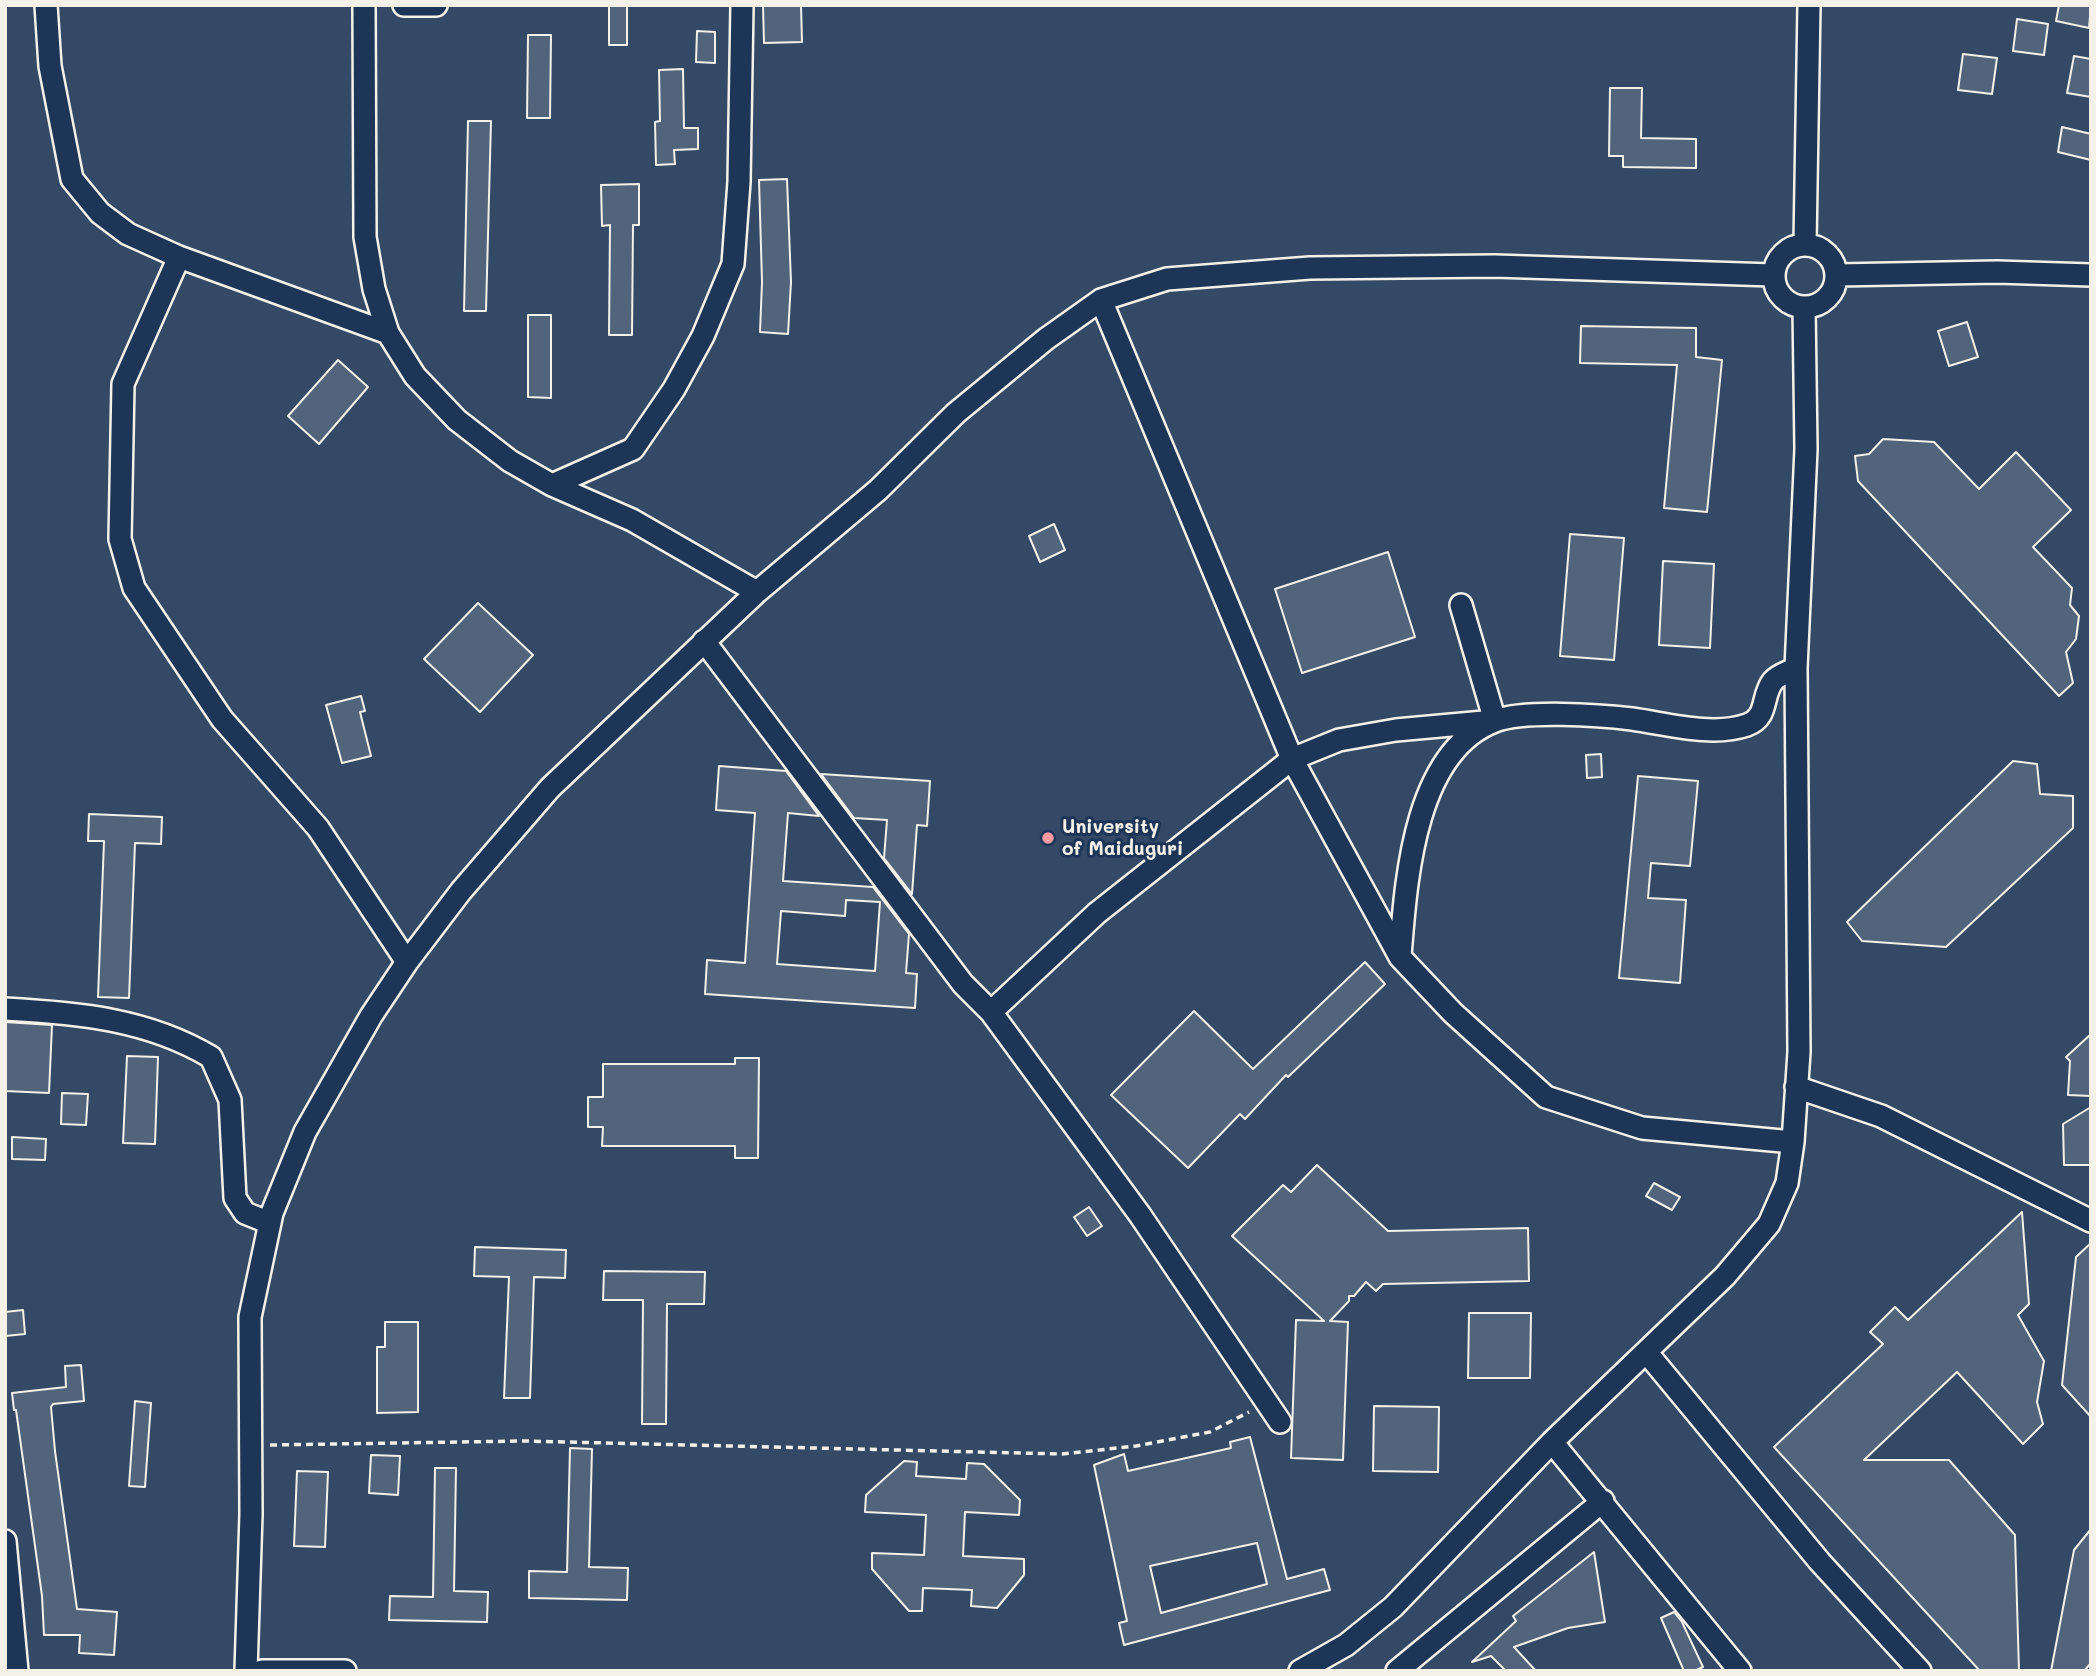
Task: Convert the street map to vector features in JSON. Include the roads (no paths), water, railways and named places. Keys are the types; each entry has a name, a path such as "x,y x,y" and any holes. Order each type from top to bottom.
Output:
{"street":[{"path":"46,5 50,66 72,179 100,213 128,234 179,257 388,333"},
{"path":"364,5 365,237 374,289 388,333 415,376 457,420 510,461 552,485 632,520 757,592"},
{"path":"404,5 436,5"},
{"path":"552,485 633,449 674,389 703,336 733,264 739,182 742,5"},
{"path":"1805,244 1809,5"},
{"path":"1805,244 1827,254 1837,275 1826,298 1816,305 1804,307 1782,297 1775,287 1773,275 1783,253 1805,244"},
{"path":"179,257 124,384 120,539 134,588 222,719 318,828 407,962"},
{"path":"246,1671 250,1317 270,1223 305,1132 371,1016 407,962 461,891 550,788 757,592 878,490 956,413 1046,339 1101,300 1167,279 1310,268 1496,266 1773,275"},
{"path":"1837,275 1997,272 2091,275"},
{"path":"1101,300 1292,759 1400,957 1453,1013 1546,1097 1642,1128 1793,1142"},
{"path":"1300,1671 1346,1645 1392,1607 1552,1442 1725,1276 1769,1224 1787,1183 1793,1142 1798,1052 1796,668 1805,449 1804,307"},
{"path":"1461,605 1495,721"},
{"path":"704,641 964,984 991,1012 1140,1215 1280,1422"},
{"path":"991,1012 1097,913 1292,759 1339,740 1396,730 1546,715 1600,715 1730,729 1751,723 1759,717 1774,680 1796,668"},
{"path":"1400,957 1407,877 1423,807 1443,768 1465,740 1495,721"},
{"path":"5,1009 79,1013 131,1022 211,1057 230,1100 235,1198 246,1213 270,1223"},
{"path":"1796,1087 1881,1116 2091,1221"},
{"path":"1647,1353 1820,1562 1920,1671"},
{"path":"1552,1442 1740,1671"},
{"path":"1397,1671 1603,1501"},
{"path":"5,1541 13,1664"},
{"path":"262,1671 345,1671"}],"place":[{"name":"University of Maiduguri","path":"1048,838"}]}
